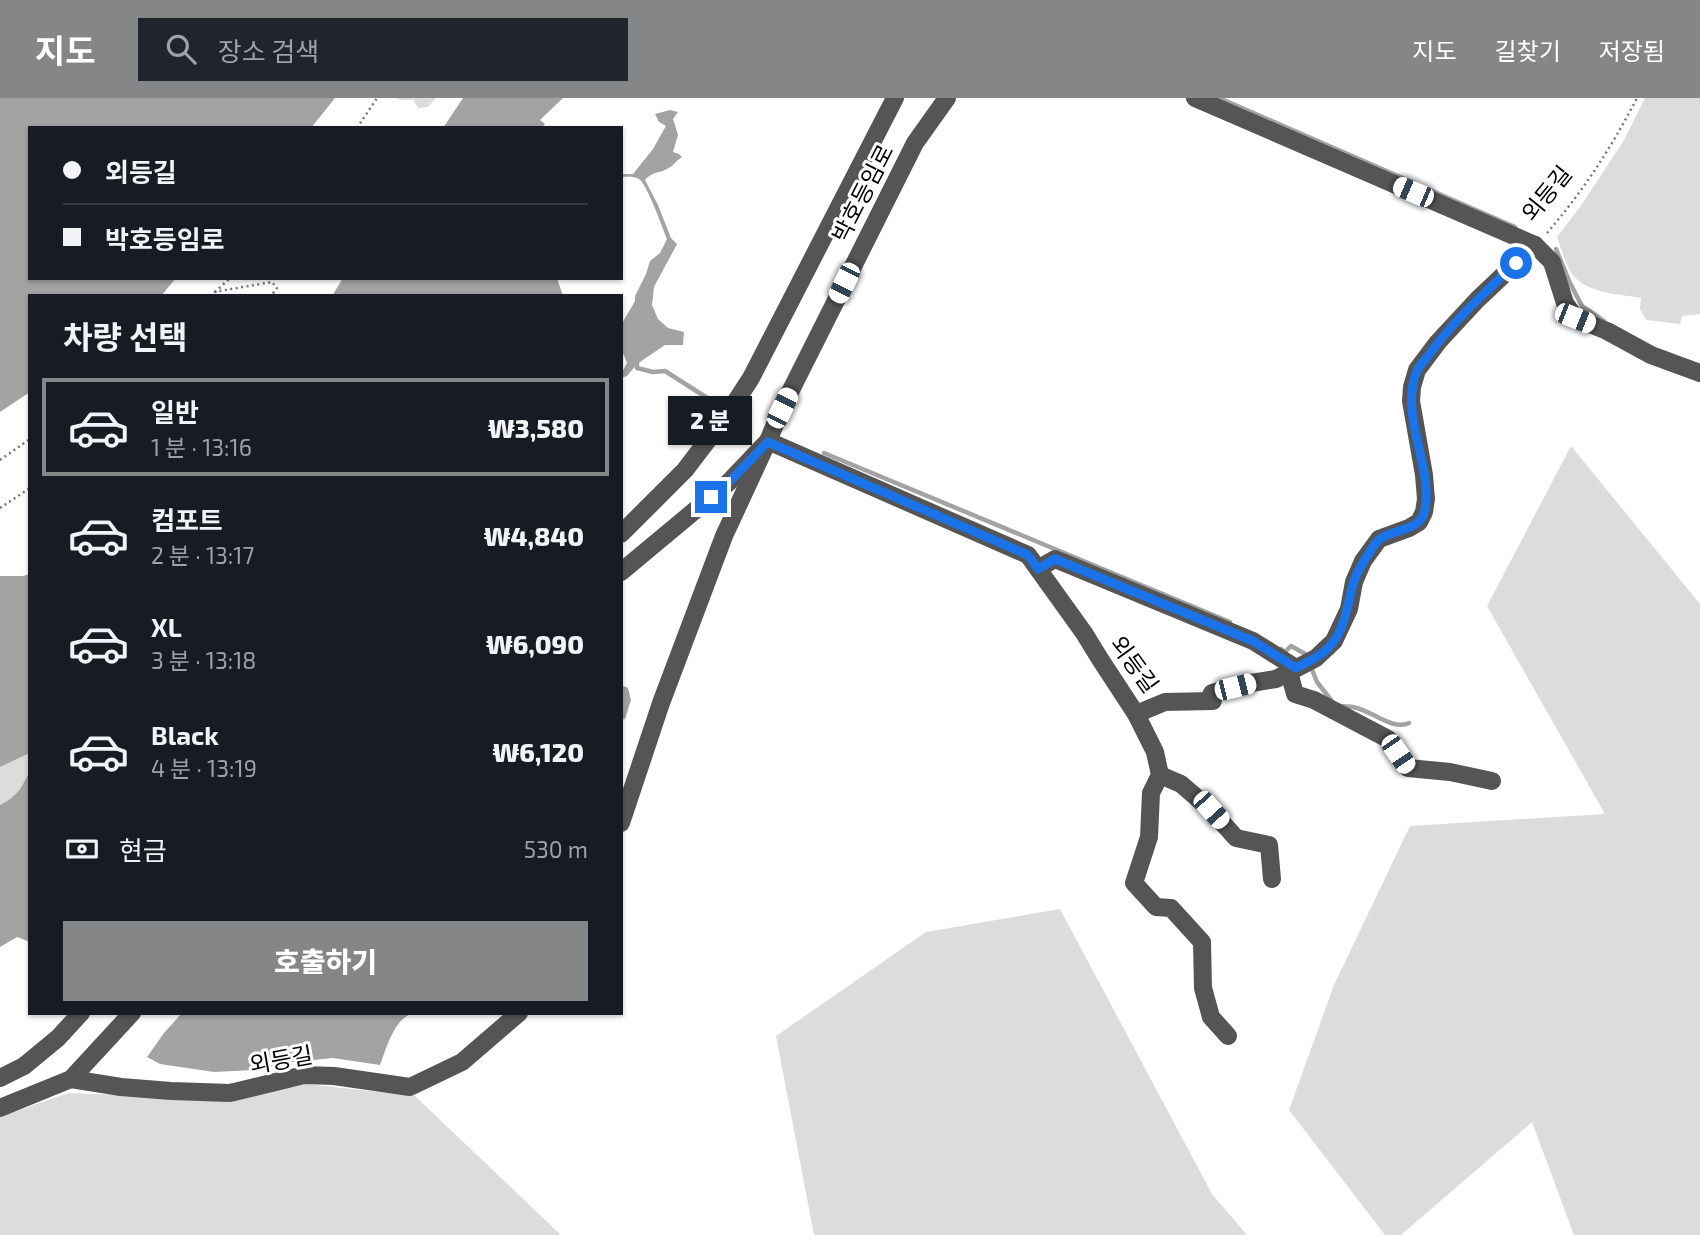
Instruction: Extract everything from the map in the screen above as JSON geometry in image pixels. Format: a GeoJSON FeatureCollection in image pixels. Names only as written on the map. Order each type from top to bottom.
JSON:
{"type":"FeatureCollection","features":[{"type":"Feature","properties":{"kind":"street"},"geometry":{"type":"LineString","coordinates":[[623,532],[685,470],[751,378],[895,98]]}},
{"type":"Feature","properties":{"kind":"street","name":"박호등임로"},"geometry":{"type":"LineString","coordinates":[[623,570],[729,482],[768,442],[782,408],[894,182],[915,143],[947,98]]}},
{"type":"Feature","properties":{"kind":"street"},"geometry":{"type":"LineString","coordinates":[[1195,98],[1535,245],[1552,262],[1564,303],[1575,318],[1607,331],[1651,355],[1700,373]]}},
{"type":"Feature","properties":{"kind":"street","name":"외등길"},"geometry":{"type":"LineString","coordinates":[[768,442],[1028,555],[1084,633],[1136,714],[1165,702],[1213,702],[1210,697],[1212,692],[1276,679],[1316,658],[1334,641],[1349,609],[1354,582],[1363,561],[1379,539],[1419,522],[1426,499],[1411,401],[1417,370],[1461,317],[1535,245]]}},
{"type":"Feature","properties":{"kind":"street"},"geometry":{"type":"LineString","coordinates":[[623,817],[661,703],[724,536],[768,442]]}},
{"type":"Feature","properties":{"kind":"street"},"geometry":{"type":"LineString","coordinates":[[1038,569],[1055,559],[1253,641],[1292,670],[1295,694],[1314,700],[1388,739],[1408,768],[1450,772],[1492,781]]}},
{"type":"Feature","properties":{"kind":"street"},"geometry":{"type":"LineString","coordinates":[[1136,714],[1155,752],[1160,775],[1151,793],[1149,837],[1135,883],[1156,906],[1171,908],[1202,942],[1203,988],[1211,1017],[1228,1036]]}},
{"type":"Feature","properties":{"kind":"street"},"geometry":{"type":"LineString","coordinates":[[1160,775],[1181,784],[1211,810],[1236,838],[1269,845],[1272,879]]}},
{"type":"Feature","properties":{"kind":"street"},"geometry":{"type":"LineString","coordinates":[[0,1078],[24,1066],[58,1038],[79,1015]]}},
{"type":"Feature","properties":{"kind":"street"},"geometry":{"type":"LineString","coordinates":[[0,1108],[71,1079],[130,1015]]}},
{"type":"Feature","properties":{"kind":"street","name":"외등길"},"geometry":{"type":"LineString","coordinates":[[71,1079],[121,1087],[230,1093],[304,1075],[334,1076],[410,1087],[462,1062],[517,1015]]}},
{"type":"Feature","properties":{"kind":"path"},"geometry":{"type":"LineString","coordinates":[[358,126],[377,98]]}},
{"type":"Feature","properties":{"kind":"path","name":"외등길"},"geometry":{"type":"LineString","coordinates":[[1535,245],[1548,233],[1581,191],[1616,139],[1636,98]]}},
{"type":"Feature","properties":{"kind":"path"},"geometry":{"type":"LineString","coordinates":[[215,292],[228,280]]}},
{"type":"Feature","properties":{"kind":"path"},"geometry":{"type":"LineString","coordinates":[[215,292],[272,282],[277,288],[272,294]]}},
{"type":"Feature","properties":{"kind":"path"},"geometry":{"type":"LineString","coordinates":[[0,460],[28,440]]}},
{"type":"Feature","properties":{"kind":"path"},"geometry":{"type":"LineString","coordinates":[[0,508],[28,489]]}},
{"type":"Feature","properties":{"kind":"shaded area"},"geometry":{"type":"Polygon","coordinates":[[[0,98],[335,98],[313,126],[28,126],[28,280],[174,280],[163,294],[28,294],[28,393],[0,412],[0,98]]]}},
{"type":"Feature","properties":{"kind":"shaded area"},"geometry":{"type":"Polygon","coordinates":[[[395,98],[436,98],[428,107],[418,108],[413,100],[395,98]]]}},
{"type":"Feature","properties":{"kind":"shaded area"},"geometry":{"type":"Polygon","coordinates":[[[463,98],[563,98],[540,120],[545,124],[544,126],[444,126],[463,98]]]}},
{"type":"Feature","properties":{"kind":"shaded area"},"geometry":{"type":"Polygon","coordinates":[[[1645,98],[1700,98],[1700,314],[1682,316],[1680,324],[1646,320],[1640,309],[1641,298],[1604,292],[1578,280],[1567,266],[1557,237],[1623,142],[1645,98]]]}},
{"type":"Feature","properties":{"kind":"shaded area"},"geometry":{"type":"Polygon","coordinates":[[[670,110],[678,112],[673,119],[678,135],[673,152],[682,157],[669,168],[654,173],[645,180],[671,238],[677,244],[654,287],[652,305],[658,319],[668,328],[684,332],[683,345],[665,345],[623,377],[627,363],[623,354],[623,322],[635,301],[650,261],[660,253],[667,239],[643,183],[635,177],[623,177],[623,174],[633,174],[653,149],[666,126],[659,122],[655,114],[670,110]]]}},
{"type":"Feature","properties":{"kind":"shaded area"},"geometry":{"type":"Polygon","coordinates":[[[342,280],[558,280],[562,294],[333,294],[342,280]]]}},
{"type":"Feature","properties":{"kind":"shaded area"},"geometry":{"type":"Polygon","coordinates":[[[1571,446],[1700,604],[1700,1235],[1574,1235],[1532,1122],[1401,1235],[1385,1235],[1289,1110],[1334,985],[1410,826],[1605,814],[1487,606],[1571,446]]]}},
{"type":"Feature","properties":{"kind":"shaded area"},"geometry":{"type":"Polygon","coordinates":[[[28,575],[28,754],[0,767],[0,576],[28,575]]]}},
{"type":"Feature","properties":{"kind":"shaded area"},"geometry":{"type":"Polygon","coordinates":[[[623,686],[628,688],[631,700],[625,719],[623,686]]]}},
{"type":"Feature","properties":{"kind":"shaded area"},"geometry":{"type":"Polygon","coordinates":[[[28,754],[28,775],[16,794],[0,805],[0,767],[28,754]]]}},
{"type":"Feature","properties":{"kind":"shaded area"},"geometry":{"type":"Polygon","coordinates":[[[28,775],[28,941],[17,937],[0,947],[0,805],[20,789],[28,775]]]}},
{"type":"Feature","properties":{"kind":"shaded area"},"geometry":{"type":"Polygon","coordinates":[[[1060,909],[1212,1194],[1247,1235],[814,1235],[776,1036],[926,932],[1060,909]]]}},
{"type":"Feature","properties":{"kind":"shaded area"},"geometry":{"type":"Polygon","coordinates":[[[180,1015],[409,1015],[396,1027],[380,1065],[333,1058],[254,1070],[214,1072],[160,1064],[147,1057],[180,1015]]]}},
{"type":"Feature","properties":{"kind":"shaded area"},"geometry":{"type":"Polygon","coordinates":[[[307,1084],[415,1096],[561,1235],[0,1235],[0,1117],[68,1093],[231,1099],[307,1084]]]}},
{"type":"Feature","properties":{"kind":"waterway"},"geometry":{"type":"LineString","coordinates":[[1219,98],[1515,227]]}},
{"type":"Feature","properties":{"kind":"waterway"},"geometry":{"type":"LineString","coordinates":[[1556,249],[1582,306],[1604,321]]}},
{"type":"Feature","properties":{"kind":"waterway"},"geometry":{"type":"LineString","coordinates":[[637,361],[637,368],[653,372],[665,371],[723,408]]}},
{"type":"Feature","properties":{"kind":"waterway"},"geometry":{"type":"LineString","coordinates":[[824,453],[1230,622]]}},
{"type":"Feature","properties":{"kind":"waterway"},"geometry":{"type":"LineString","coordinates":[[1281,649],[1285,652],[1291,646],[1309,656]]}},
{"type":"Feature","properties":{"kind":"waterway"},"geometry":{"type":"LineString","coordinates":[[1311,667],[1317,682],[1331,700]]}},
{"type":"Feature","properties":{"kind":"waterway"},"geometry":{"type":"LineString","coordinates":[[1341,706],[1360,709],[1396,724],[1409,723]]}},
{"type":"Feature","properties":{"kind":"route"},"geometry":{"type":"LineString","coordinates":[[711,497],[768,442],[1028,555],[1038,569],[1055,559],[1253,641],[1296,668],[1316,658],[1334,641],[1349,609],[1354,582],[1363,561],[1379,539],[1419,522],[1426,499],[1411,401],[1417,370],[1438,342],[1516,263]]}}]}
